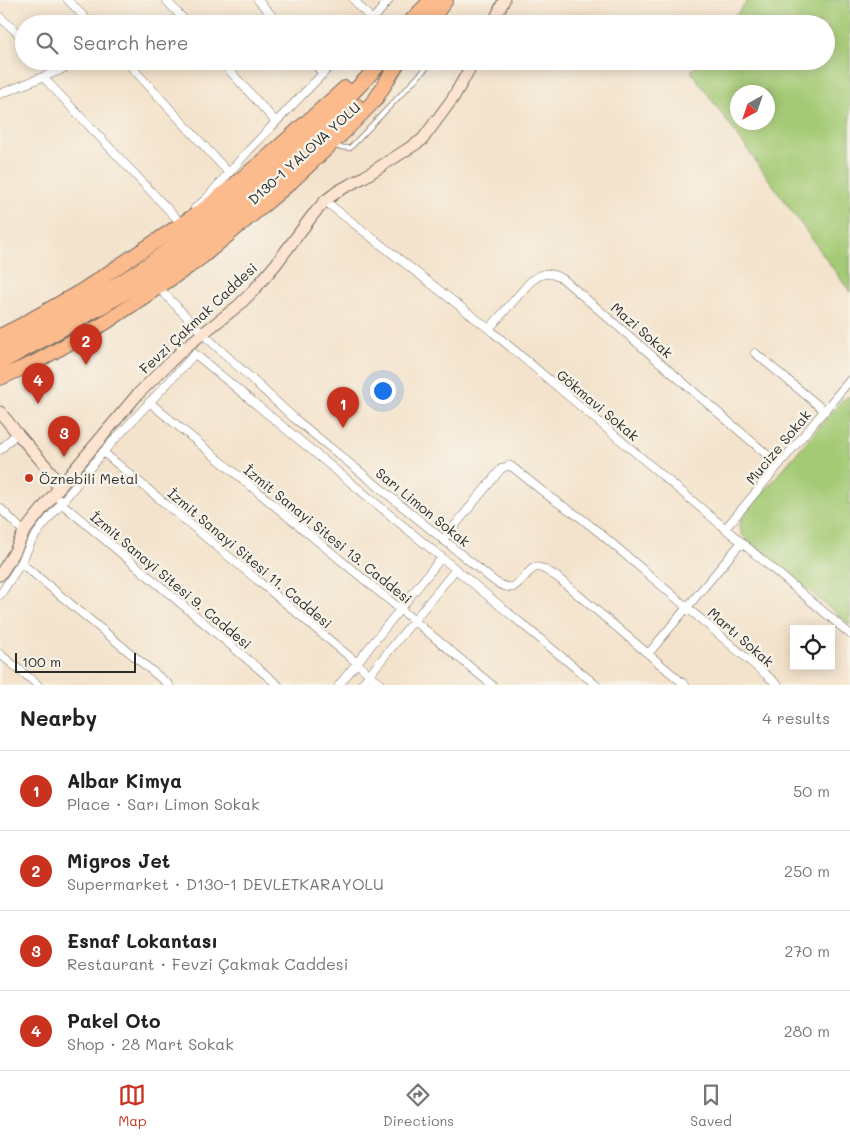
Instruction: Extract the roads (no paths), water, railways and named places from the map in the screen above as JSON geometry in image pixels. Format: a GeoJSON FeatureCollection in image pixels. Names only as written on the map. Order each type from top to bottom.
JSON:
{"type":"FeatureCollection","features":[{"type":"Feature","properties":{"kind":"highway"},"geometry":{"type":"LineString","coordinates":[[418,15],[431,0]]}},
{"type":"Feature","properties":{"kind":"highway"},"geometry":{"type":"LineString","coordinates":[[435,15],[446,0]]}},
{"type":"Feature","properties":{"kind":"highway"},"geometry":{"type":"LineString","coordinates":[[0,336],[83,290],[207,207],[323,109],[364,70]]}},
{"type":"Feature","properties":{"kind":"highway"},"geometry":{"type":"LineString","coordinates":[[0,363],[71,325],[164,267],[230,203],[316,128],[350,96],[374,70]]}},
{"type":"Feature","properties":{"kind":"highway","name":"D130-1 YALOVA YOLU"},"geometry":{"type":"LineString","coordinates":[[200,234],[254,199],[316,145],[390,70]]}},
{"type":"Feature","properties":{"kind":"highway"},"geometry":{"type":"LineString","coordinates":[[0,378],[34,362],[105,323],[188,267],[290,183],[328,147],[375,100],[393,70]]}},
{"type":"Feature","properties":{"kind":"highway"},"geometry":{"type":"LineString","coordinates":[[0,349],[118,284],[152,261],[200,234]]}},
{"type":"Feature","properties":{"kind":"street"},"geometry":{"type":"LineString","coordinates":[[68,0],[82,15]]}},
{"type":"Feature","properties":{"kind":"street"},"geometry":{"type":"LineString","coordinates":[[166,0],[180,15]]}},
{"type":"Feature","properties":{"kind":"street"},"geometry":{"type":"LineString","coordinates":[[258,0],[271,15]]}},
{"type":"Feature","properties":{"kind":"street"},"geometry":{"type":"LineString","coordinates":[[354,0],[366,15]]}},
{"type":"Feature","properties":{"kind":"street"},"geometry":{"type":"LineString","coordinates":[[377,15],[389,0]]}},
{"type":"Feature","properties":{"kind":"street"},"geometry":{"type":"LineString","coordinates":[[497,15],[504,0]]}},
{"type":"Feature","properties":{"kind":"street"},"geometry":{"type":"LineString","coordinates":[[0,17],[15,31]]}},
{"type":"Feature","properties":{"kind":"street"},"geometry":{"type":"LineString","coordinates":[[134,70],[228,172]]}},
{"type":"Feature","properties":{"kind":"street"},"geometry":{"type":"LineString","coordinates":[[229,70],[276,122]]}},
{"type":"Feature","properties":{"kind":"street"},"geometry":{"type":"LineString","coordinates":[[320,70],[323,74]]}},
{"type":"Feature","properties":{"kind":"street"},"geometry":{"type":"LineString","coordinates":[[145,248],[206,199],[228,172],[327,70]]}},
{"type":"Feature","properties":{"kind":"street","name":"Fevzi Çakmak Caddesi"},"geometry":{"type":"LineString","coordinates":[[0,575],[14,553],[24,532],[137,395],[202,333],[239,305],[254,290],[325,202],[338,191],[364,177],[422,140],[454,98],[469,70]]}},
{"type":"Feature","properties":{"kind":"street"},"geometry":{"type":"LineString","coordinates":[[0,94],[58,71]]}},
{"type":"Feature","properties":{"kind":"street"},"geometry":{"type":"LineString","coordinates":[[43,77],[179,221]]}},
{"type":"Feature","properties":{"kind":"street","name":"Gökmavi Sokak"},"geometry":{"type":"LineString","coordinates":[[325,202],[489,329],[850,634]]}},
{"type":"Feature","properties":{"kind":"street","name":"Mazi Sokak"},"geometry":{"type":"LineString","coordinates":[[489,329],[530,282],[544,273],[556,275],[632,337],[779,465]]}},
{"type":"Feature","properties":{"kind":"street","name":"Sarı Limon Sokak"},"geometry":{"type":"LineString","coordinates":[[158,287],[202,333],[294,418],[494,582],[504,587],[513,587],[537,567],[545,569],[685,685]]}},
{"type":"Feature","properties":{"kind":"street"},"geometry":{"type":"LineString","coordinates":[[755,353],[824,411]]}},
{"type":"Feature","properties":{"kind":"street"},"geometry":{"type":"LineString","coordinates":[[0,595],[21,563],[35,536],[103,452],[195,354],[596,685]]}},
{"type":"Feature","properties":{"kind":"street","name":"Mucize Sokak"},"geometry":{"type":"LineString","coordinates":[[725,529],[850,380]]}},
{"type":"Feature","properties":{"kind":"street","name":"İzmit Sanayi Sitesi 13. Caddesi"},"geometry":{"type":"LineString","coordinates":[[149,402],[492,685]]}},
{"type":"Feature","properties":{"kind":"street"},"geometry":{"type":"LineString","coordinates":[[0,412],[50,471],[58,489],[61,504]]}},
{"type":"Feature","properties":{"kind":"street"},"geometry":{"type":"LineString","coordinates":[[0,450],[17,433]]}},
{"type":"Feature","properties":{"kind":"street","name":"İzmit Sanayi Sitesi 11. Caddesi"},"geometry":{"type":"LineString","coordinates":[[103,452],[356,662],[381,685]]}},
{"type":"Feature","properties":{"kind":"street","name":"Martı Sokak"},"geometry":{"type":"LineString","coordinates":[[443,540],[501,469],[511,466],[551,498],[581,518],[778,685]]}},
{"type":"Feature","properties":{"kind":"street","name":"İzmit Sanayi Sitesi 9. Caddesi"},"geometry":{"type":"LineString","coordinates":[[61,504],[278,685]]}},
{"type":"Feature","properties":{"kind":"street"},"geometry":{"type":"LineString","coordinates":[[0,508],[24,532]]}},
{"type":"Feature","properties":{"kind":"street"},"geometry":{"type":"LineString","coordinates":[[648,654],[741,543]]}},
{"type":"Feature","properties":{"kind":"street"},"geometry":{"type":"LineString","coordinates":[[338,685],[442,557]]}},
{"type":"Feature","properties":{"kind":"street"},"geometry":{"type":"LineString","coordinates":[[21,563],[160,682],[169,685]]}},
{"type":"Feature","properties":{"kind":"street"},"geometry":{"type":"LineString","coordinates":[[361,685],[456,569]]}},
{"type":"Feature","properties":{"kind":"street"},"geometry":{"type":"LineString","coordinates":[[0,654],[38,685]]}},
{"type":"Feature","properties":{"kind":"lane"},"geometry":{"type":"LineString","coordinates":[[328,147],[350,148],[424,70]]}},
{"type":"Feature","properties":{"kind":"lane"},"geometry":{"type":"LineString","coordinates":[[375,100],[386,110]]}},
{"type":"Feature","properties":{"kind":"place","name":"Migros Jet"},"geometry":{"type":"Point","coordinates":[86,365]}},
{"type":"Feature","properties":{"kind":"place","name":"Pakel Oto"},"geometry":{"type":"Point","coordinates":[38,404]}},
{"type":"Feature","properties":{"kind":"place","name":"Albar Kimya"},"geometry":{"type":"Point","coordinates":[343,428]}},
{"type":"Feature","properties":{"kind":"place","name":"Esnaf Lokantası"},"geometry":{"type":"Point","coordinates":[64,457]}},
{"type":"Feature","properties":{"kind":"place","name":"Öznebili Metal"},"geometry":{"type":"Point","coordinates":[29,478]}}]}
